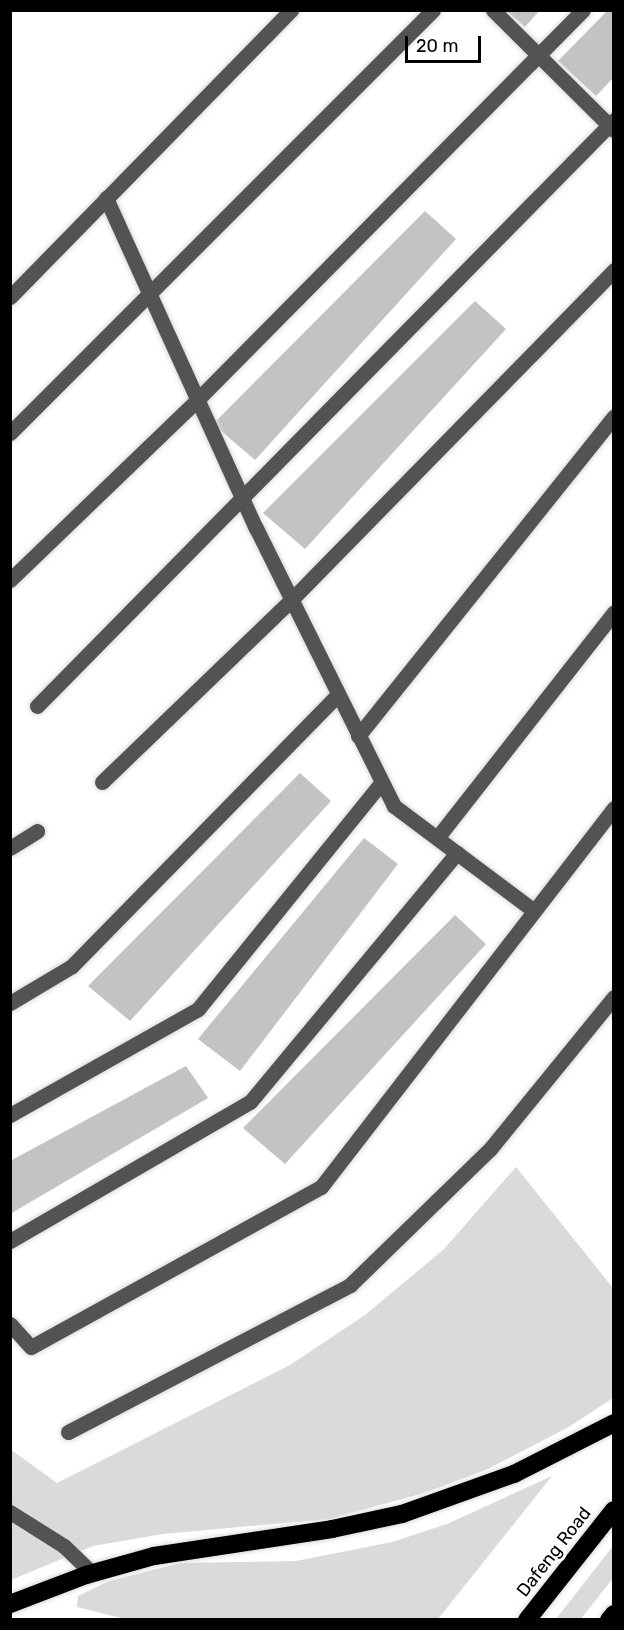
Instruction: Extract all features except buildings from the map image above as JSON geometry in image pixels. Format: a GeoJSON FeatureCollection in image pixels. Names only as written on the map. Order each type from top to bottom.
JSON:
{"type":"FeatureCollection","features":[{"type":"Feature","properties":{"kind":"highway"},"geometry":{"type":"LineString","coordinates":[[10,1604],[92,1573],[193,1548],[332,1529],[402,1514],[514,1474],[614,1423]]}},
{"type":"Feature","properties":{"kind":"highway","name":"Dafeng Road"},"geometry":{"type":"LineString","coordinates":[[527,1620],[614,1510]]}},
{"type":"Feature","properties":{"kind":"highway"},"geometry":{"type":"LineString","coordinates":[[609,1620],[614,1614]]}},
{"type":"Feature","properties":{"kind":"street"},"geometry":{"type":"LineString","coordinates":[[10,297],[291,10]]}},
{"type":"Feature","properties":{"kind":"street"},"geometry":{"type":"LineString","coordinates":[[10,433],[433,10]]}},
{"type":"Feature","properties":{"kind":"street"},"geometry":{"type":"LineString","coordinates":[[37,706],[612,125],[493,10]]}},
{"type":"Feature","properties":{"kind":"street"},"geometry":{"type":"LineString","coordinates":[[10,580],[198,399],[583,10]]}},
{"type":"Feature","properties":{"kind":"street"},"geometry":{"type":"LineString","coordinates":[[106,198],[243,497],[394,806],[533,910]]}},
{"type":"Feature","properties":{"kind":"street"},"geometry":{"type":"LineString","coordinates":[[102,782],[293,598],[614,270]]}},
{"type":"Feature","properties":{"kind":"street"},"geometry":{"type":"LineString","coordinates":[[358,736],[614,417]]}},
{"type":"Feature","properties":{"kind":"street"},"geometry":{"type":"LineString","coordinates":[[437,838],[614,612]]}},
{"type":"Feature","properties":{"kind":"street"},"geometry":{"type":"LineString","coordinates":[[10,1003],[72,966],[338,694]]}},
{"type":"Feature","properties":{"kind":"street"},"geometry":{"type":"LineString","coordinates":[[10,1115],[198,1009],[381,783]]}},
{"type":"Feature","properties":{"kind":"street"},"geometry":{"type":"LineString","coordinates":[[10,1324],[31,1347],[321,1187],[614,808]]}},
{"type":"Feature","properties":{"kind":"street"},"geometry":{"type":"LineString","coordinates":[[10,848],[37,831]]}},
{"type":"Feature","properties":{"kind":"street"},"geometry":{"type":"LineString","coordinates":[[10,1241],[250,1102],[457,853]]}},
{"type":"Feature","properties":{"kind":"street"},"geometry":{"type":"LineString","coordinates":[[68,1432],[350,1285],[490,1149],[614,997]]}},
{"type":"Feature","properties":{"kind":"street"},"geometry":{"type":"LineString","coordinates":[[10,1512],[64,1546],[92,1573]]}},
{"type":"Feature","properties":{"kind":"shaded area"},"geometry":{"type":"Polygon","coordinates":[[[516,1167],[613,1288],[613,1398],[567,1428],[488,1469],[424,1493],[329,1519],[163,1534],[93,1546],[11,1580],[10,1449],[57,1483],[290,1365],[365,1315],[443,1250],[516,1167]]]}},
{"type":"Feature","properties":{"kind":"shaded area"},"geometry":{"type":"Polygon","coordinates":[[[552,1476],[438,1619],[129,1620],[77,1607],[78,1596],[109,1581],[181,1563],[296,1561],[392,1542],[447,1524],[552,1476]]]}},
{"type":"Feature","properties":{"kind":"shaded area"},"geometry":{"type":"Polygon","coordinates":[[[613,1546],[613,1578],[581,1619],[556,1619],[613,1546]]]}}]}
